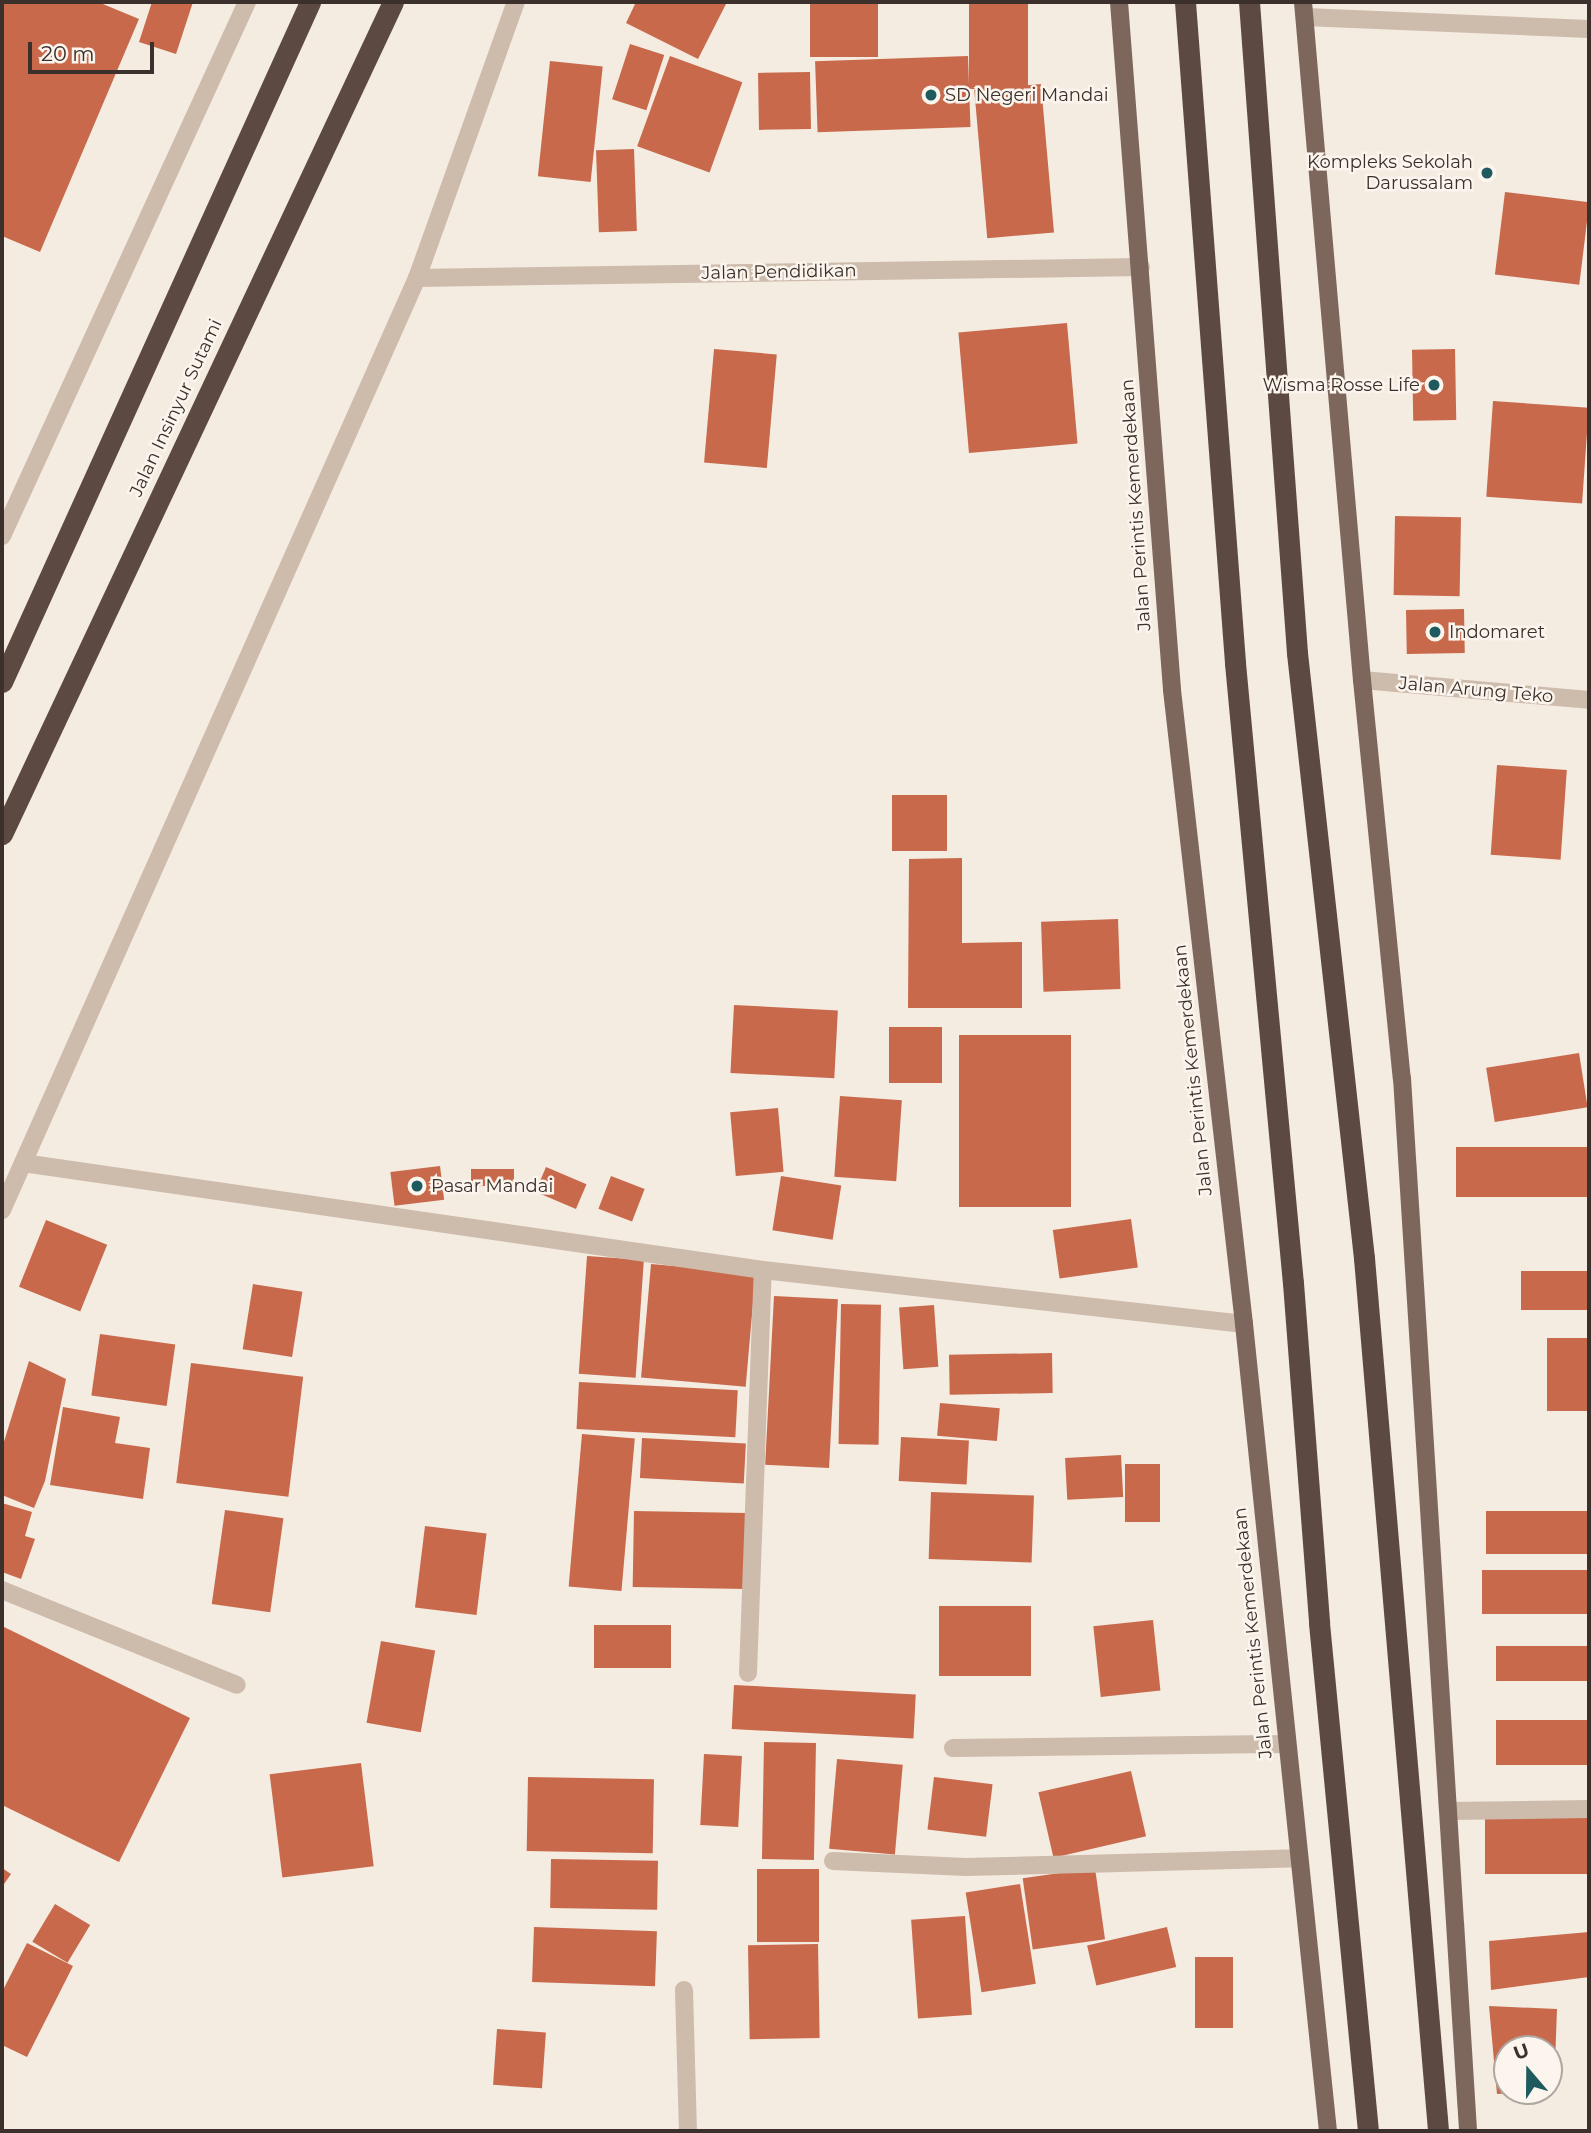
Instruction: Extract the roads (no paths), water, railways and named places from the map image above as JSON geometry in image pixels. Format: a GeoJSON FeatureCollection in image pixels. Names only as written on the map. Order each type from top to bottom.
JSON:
{"type":"FeatureCollection","features":[{"type":"Feature","properties":{"kind":"highway"},"geometry":{"type":"LineString","coordinates":[[2,682],[310,2]]}},
{"type":"Feature","properties":{"kind":"highway","name":"Jalan Insinyur Sutami"},"geometry":{"type":"LineString","coordinates":[[2,834],[393,2]]}},
{"type":"Feature","properties":{"kind":"highway"},"geometry":{"type":"LineString","coordinates":[[1185,2],[1235,663],[1293,1283],[1319,1623],[1368,2131]]}},
{"type":"Feature","properties":{"kind":"highway"},"geometry":{"type":"LineString","coordinates":[[1249,2],[1297,653],[1364,1258],[1438,2131]]}},
{"type":"Feature","properties":{"kind":"main road","name":"Jalan Perintis Kemerdekaan"},"geometry":{"type":"LineString","coordinates":[[1119,2],[1172,690],[1244,1324],[1328,2131]]}},
{"type":"Feature","properties":{"kind":"main road"},"geometry":{"type":"LineString","coordinates":[[1304,10],[1362,680],[1402,1077],[1468,2131]]}},
{"type":"Feature","properties":{"kind":"street"},"geometry":{"type":"LineString","coordinates":[[2,536],[247,2]]}},
{"type":"Feature","properties":{"kind":"street"},"geometry":{"type":"LineString","coordinates":[[2,1210],[416,278],[516,2]]}},
{"type":"Feature","properties":{"kind":"street"},"geometry":{"type":"LineString","coordinates":[[1304,10],[1589,29]]}},
{"type":"Feature","properties":{"kind":"street","name":"Jalan Pendidikan"},"geometry":{"type":"LineString","coordinates":[[416,278],[1141,267]]}},
{"type":"Feature","properties":{"kind":"street","name":"Jalan Arung Teko"},"geometry":{"type":"LineString","coordinates":[[1362,680],[1589,700]]}},
{"type":"Feature","properties":{"kind":"street"},"geometry":{"type":"LineString","coordinates":[[23,1163],[763,1270],[1244,1324]]}},
{"type":"Feature","properties":{"kind":"street"},"geometry":{"type":"LineString","coordinates":[[748,1673],[763,1270]]}},
{"type":"Feature","properties":{"kind":"street"},"geometry":{"type":"LineString","coordinates":[[2,1590],[237,1685]]}},
{"type":"Feature","properties":{"kind":"street"},"geometry":{"type":"LineString","coordinates":[[953,1748],[1287,1744]]}},
{"type":"Feature","properties":{"kind":"street"},"geometry":{"type":"LineString","coordinates":[[1449,1811],[1589,1810]]}},
{"type":"Feature","properties":{"kind":"street"},"geometry":{"type":"LineString","coordinates":[[833,1861],[966,1867],[1298,1858]]}},
{"type":"Feature","properties":{"kind":"street"},"geometry":{"type":"LineString","coordinates":[[684,1990],[688,2131]]}},
{"type":"Feature","properties":{"kind":"place","name":"SD Negeri Mandai"},"geometry":{"type":"Point","coordinates":[931,95]}},
{"type":"Feature","properties":{"kind":"place","name":"Kompleks Sekolah Darussalam"},"geometry":{"type":"Point","coordinates":[1487,173]}},
{"type":"Feature","properties":{"kind":"place","name":"Wisma Rosse Life"},"geometry":{"type":"Point","coordinates":[1434,385]}},
{"type":"Feature","properties":{"kind":"place","name":"Indomaret"},"geometry":{"type":"Point","coordinates":[1435,632]}},
{"type":"Feature","properties":{"kind":"place","name":"Pasar Mandai"},"geometry":{"type":"Point","coordinates":[417,1186]}}]}
